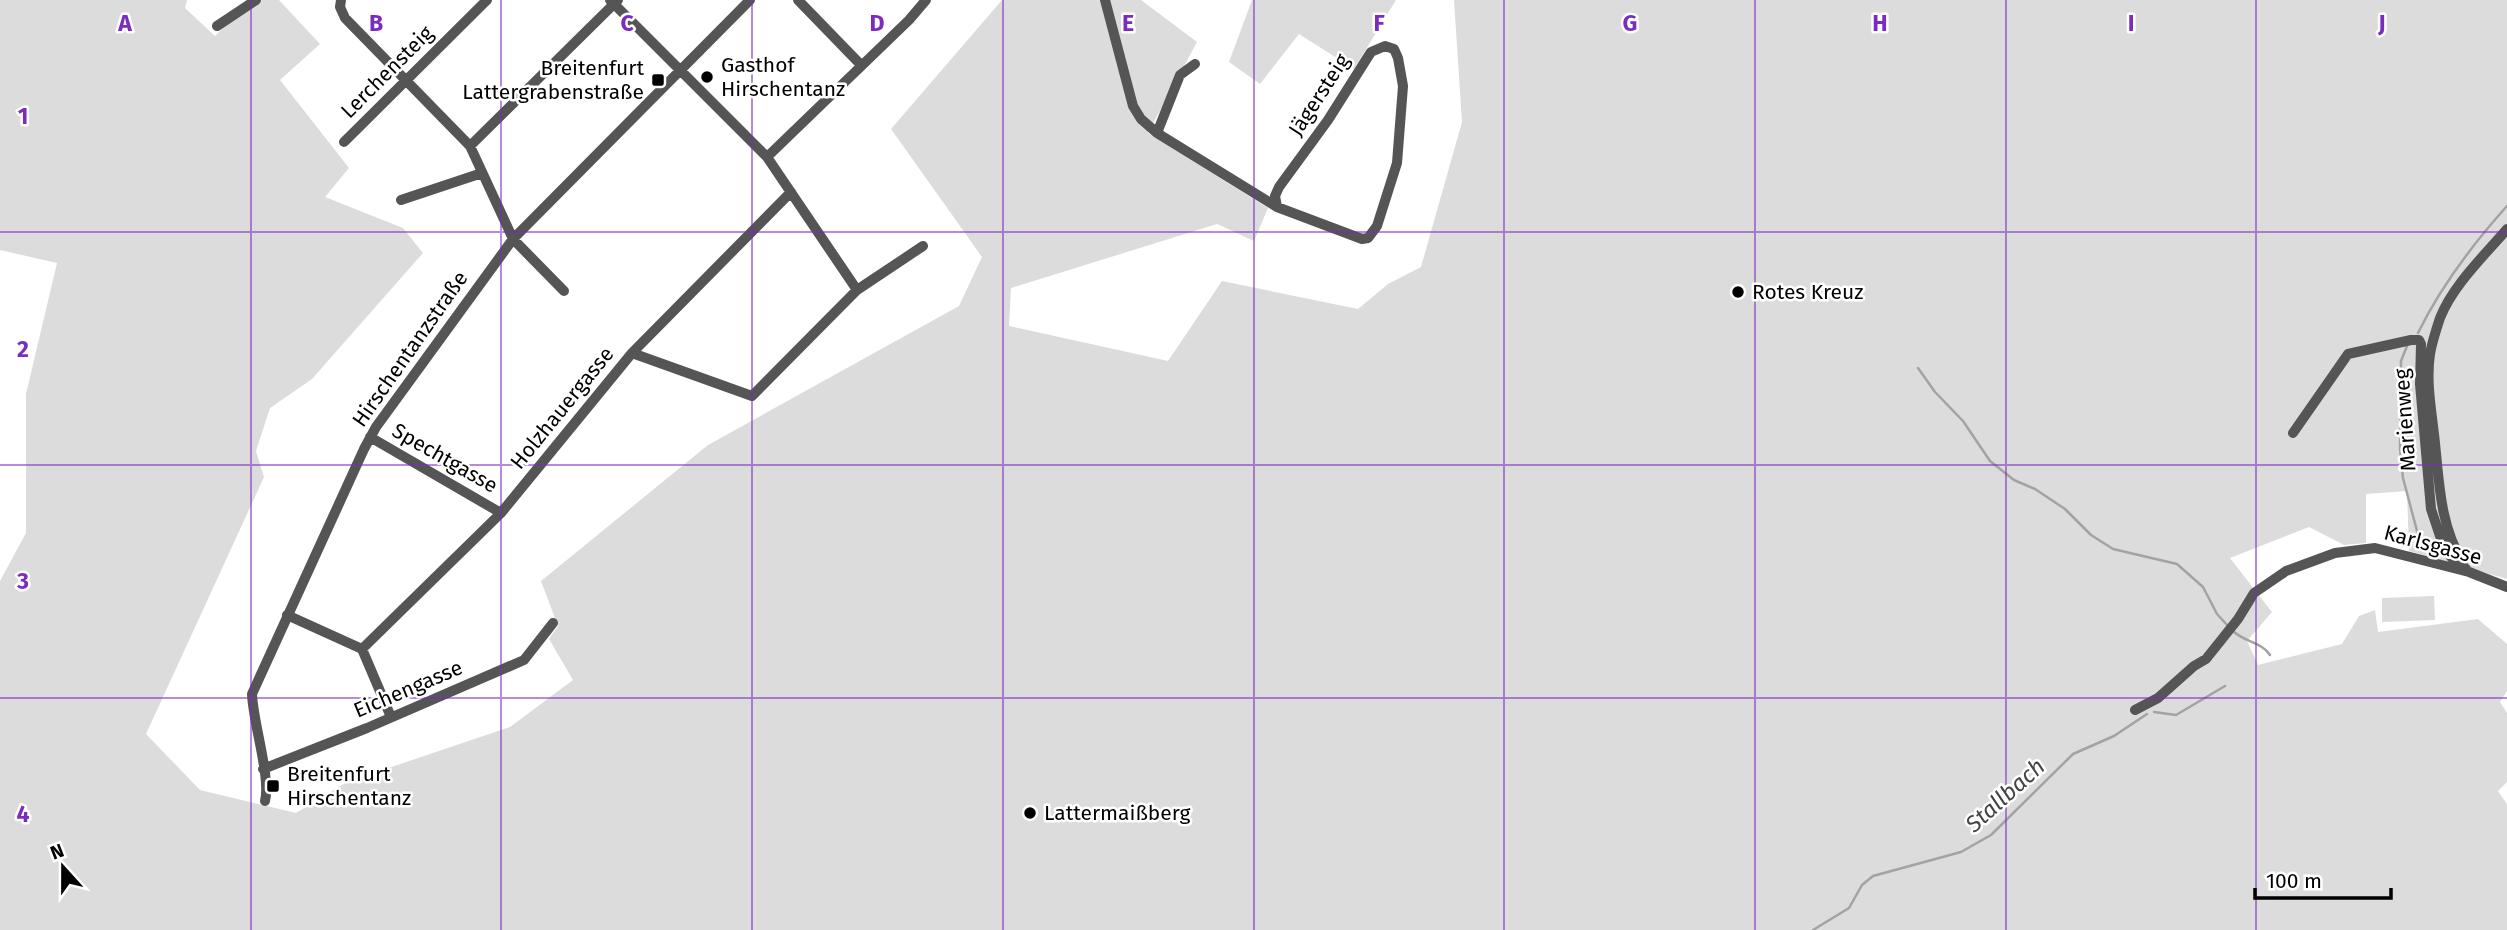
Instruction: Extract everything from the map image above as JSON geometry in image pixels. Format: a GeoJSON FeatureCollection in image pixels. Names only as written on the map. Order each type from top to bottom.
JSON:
{"type":"FeatureCollection","features":[{"type":"Feature","properties":{"kind":"street"},"geometry":{"type":"LineString","coordinates":[[217,26],[256,0]]}},
{"type":"Feature","properties":{"kind":"street"},"geometry":{"type":"LineString","coordinates":[[341,0],[345,19],[470,146],[513,239],[564,291]]}},
{"type":"Feature","properties":{"kind":"street","name":"Lerchensteig"},"geometry":{"type":"LineString","coordinates":[[344,142],[487,0]]}},
{"type":"Feature","properties":{"kind":"street","name":"Hirschentanzstraße"},"geometry":{"type":"LineString","coordinates":[[265,801],[267,789],[252,694],[370,437],[513,239],[750,0]]}},
{"type":"Feature","properties":{"kind":"street"},"geometry":{"type":"LineString","coordinates":[[798,0],[861,65]]}},
{"type":"Feature","properties":{"kind":"street"},"geometry":{"type":"LineString","coordinates":[[767,157],[909,20],[926,0]]}},
{"type":"Feature","properties":{"kind":"street"},"geometry":{"type":"LineString","coordinates":[[1105,0],[1134,110],[1141,120],[1157,133],[1277,208]]}},
{"type":"Feature","properties":{"kind":"street"},"geometry":{"type":"LineString","coordinates":[[470,146],[614,2],[767,157],[858,290]]}},
{"type":"Feature","properties":{"kind":"street","name":"Jägersteig"},"geometry":{"type":"LineString","coordinates":[[1380,47],[1390,47],[1398,58],[1403,80],[1397,163],[1377,226],[1371,235],[1365,239],[1277,208],[1275,196],[1279,187],[1328,120],[1368,56],[1380,47]]}},
{"type":"Feature","properties":{"kind":"street"},"geometry":{"type":"LineString","coordinates":[[1157,133],[1180,75],[1195,64]]}},
{"type":"Feature","properties":{"kind":"street"},"geometry":{"type":"LineString","coordinates":[[401,200],[482,173]]}},
{"type":"Feature","properties":{"kind":"street","name":"Holzhauergasse"},"geometry":{"type":"LineString","coordinates":[[362,649],[502,513],[632,353],[791,192]]}},
{"type":"Feature","properties":{"kind":"street"},"geometry":{"type":"LineString","coordinates":[[2469,572],[2456,553],[2447,528],[2430,398],[2430,354],[2442,315],[2464,280],[2507,229]]}},
{"type":"Feature","properties":{"kind":"street"},"geometry":{"type":"LineString","coordinates":[[632,353],[752,396],[858,290],[923,246]]}},
{"type":"Feature","properties":{"kind":"street","name":"Marienweg"},"geometry":{"type":"LineString","coordinates":[[2293,433],[2348,354],[2419,340],[2420,384],[2431,509],[2451,557],[2469,572]]}},
{"type":"Feature","properties":{"kind":"street","name":"Spechtgasse"},"geometry":{"type":"LineString","coordinates":[[370,437],[502,513]]}},
{"type":"Feature","properties":{"kind":"street","name":"Karlsgasse"},"geometry":{"type":"LineString","coordinates":[[2135,710],[2158,698],[2194,666],[2206,659],[2238,619],[2254,593],[2304,563],[2354,549],[2375,548],[2469,572],[2507,587]]}},
{"type":"Feature","properties":{"kind":"street"},"geometry":{"type":"LineString","coordinates":[[287,615],[362,649],[391,718]]}},
{"type":"Feature","properties":{"kind":"street","name":"Eichengasse"},"geometry":{"type":"LineString","coordinates":[[263,769],[391,718],[524,660],[552,623]]}},
{"type":"Feature","properties":{"kind":"shaded area"},"geometry":{"type":"Polygon","coordinates":[[[0,0],[187,0],[185,8],[215,36],[230,21],[262,0],[279,0],[320,44],[280,80],[349,168],[325,197],[403,228],[423,253],[312,379],[270,408],[256,451],[264,477],[146,734],[200,790],[296,813],[347,782],[510,727],[573,680],[549,639],[558,626],[541,581],[708,445],[959,306],[982,257],[891,129],[1002,0],[1141,0],[1197,42],[1148,133],[1268,208],[1254,241],[1217,224],[1011,288],[1009,326],[1168,361],[1222,281],[1358,309],[1388,284],[1421,267],[1462,122],[1454,0],[2507,0],[2507,579],[2409,551],[2407,491],[2366,494],[2366,543],[2344,545],[2309,527],[2230,558],[2272,612],[2247,641],[2258,665],[2342,644],[2359,616],[2375,610],[2378,632],[2478,619],[2507,644],[2507,691],[2500,702],[2507,713],[2507,782],[2498,791],[2507,804],[2507,930],[0,930],[0,581],[26,533],[26,394],[57,263],[0,250],[0,0]]]}},
{"type":"Feature","properties":{"kind":"shaded area"},"geometry":{"type":"Polygon","coordinates":[[[1252,0],[1396,0],[1354,69],[1299,34],[1260,84],[1229,62],[1252,0]]]}},
{"type":"Feature","properties":{"kind":"shaded area"},"geometry":{"type":"Polygon","coordinates":[[[2434,596],[2435,620],[2382,622],[2382,598],[2434,596]]]}},
{"type":"Feature","properties":{"kind":"waterway"},"geometry":{"type":"LineString","coordinates":[[2418,333],[2458,266],[2507,206]]}},
{"type":"Feature","properties":{"kind":"waterway"},"geometry":{"type":"LineString","coordinates":[[2407,346],[2401,361],[2400,449],[2403,478],[2421,546]]}},
{"type":"Feature","properties":{"kind":"waterway"},"geometry":{"type":"LineString","coordinates":[[1918,368],[1935,392],[1963,421],[1990,461],[2014,480],[2035,489],[2065,509],[2091,535],[2113,549],[2177,564],[2203,587],[2217,614],[2228,626]]}},
{"type":"Feature","properties":{"kind":"waterway"},"geometry":{"type":"LineString","coordinates":[[2233,631],[2262,647],[2270,655]]}},
{"type":"Feature","properties":{"kind":"waterway","name":"Stallbach"},"geometry":{"type":"LineString","coordinates":[[2154,712],[2176,715],[2225,686]]}},
{"type":"Feature","properties":{"kind":"waterway","name":"Stallbach"},"geometry":{"type":"LineString","coordinates":[[1813,930],[1849,908],[1862,885],[1873,876],[1961,852],[1991,835],[2073,754],[2114,736],[2147,714]]}},
{"type":"Feature","properties":{"kind":"place","name":"Gasthof Hirschentanz"},"geometry":{"type":"Point","coordinates":[707,77]}},
{"type":"Feature","properties":{"kind":"place","name":"Breitenfurt Lattergrabenstraße"},"geometry":{"type":"Point","coordinates":[658,80]}},
{"type":"Feature","properties":{"kind":"place","name":"Rotes Kreuz"},"geometry":{"type":"Point","coordinates":[1738,292]}},
{"type":"Feature","properties":{"kind":"place","name":"Breitenfurt Hirschentanz"},"geometry":{"type":"Point","coordinates":[273,786]}},
{"type":"Feature","properties":{"kind":"place","name":"Lattermaißberg"},"geometry":{"type":"Point","coordinates":[1030,813]}}]}
